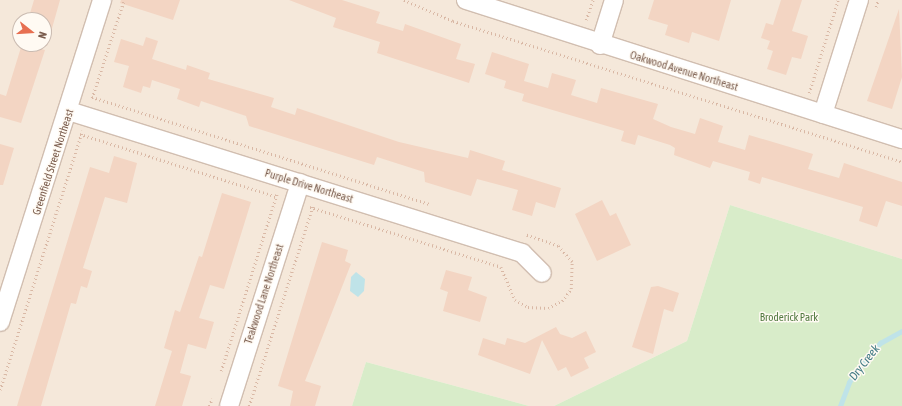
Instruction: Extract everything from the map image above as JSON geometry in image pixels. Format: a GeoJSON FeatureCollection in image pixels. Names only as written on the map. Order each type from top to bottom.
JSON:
{"type":"FeatureCollection","features":[{"type":"Feature","properties":{"kind":"street","name":"Greenfield Street Northeast"},"geometry":{"type":"LineString","coordinates":[[0,322],[69,111],[102,0]]}},
{"type":"Feature","properties":{"kind":"street","name":"Oakwood Avenue Northeast"},"geometry":{"type":"LineString","coordinates":[[466,0],[600,45],[902,139]]}},
{"type":"Feature","properties":{"kind":"street"},"geometry":{"type":"LineString","coordinates":[[600,45],[614,0]]}},
{"type":"Feature","properties":{"kind":"street"},"geometry":{"type":"LineString","coordinates":[[823,114],[859,0]]}},
{"type":"Feature","properties":{"kind":"street","name":"Purple Drive Northeast"},"geometry":{"type":"LineString","coordinates":[[69,111],[522,253],[542,273]]}},
{"type":"Feature","properties":{"kind":"street","name":"Teakwood Lane Northeast"},"geometry":{"type":"LineString","coordinates":[[229,406],[300,183]]}},
{"type":"Feature","properties":{"kind":"path"},"geometry":{"type":"LineString","coordinates":[[89,105],[124,0]]}},
{"type":"Feature","properties":{"kind":"path"},"geometry":{"type":"LineString","coordinates":[[404,0],[453,21],[902,162]]}},
{"type":"Feature","properties":{"kind":"path"},"geometry":{"type":"LineString","coordinates":[[586,22],[593,0]]}},
{"type":"Feature","properties":{"kind":"path"},"geometry":{"type":"LineString","coordinates":[[808,97],[838,0]]}},
{"type":"Feature","properties":{"kind":"path"},"geometry":{"type":"LineString","coordinates":[[0,390],[83,127]]}},
{"type":"Feature","properties":{"kind":"path"},"geometry":{"type":"LineString","coordinates":[[73,132],[283,199]]}},
{"type":"Feature","properties":{"kind":"path"},"geometry":{"type":"LineString","coordinates":[[219,376],[278,189]]}},
{"type":"Feature","properties":{"kind":"path"},"geometry":{"type":"LineString","coordinates":[[249,406],[314,200]]}},
{"type":"Feature","properties":{"kind":"path"},"geometry":{"type":"LineString","coordinates":[[210,406],[214,391]]}},
{"type":"Feature","properties":{"kind":"shaded area"},"geometry":{"type":"Polygon","coordinates":[[[0,0],[902,0],[902,259],[730,205],[687,341],[554,406],[529,406],[366,362],[352,406],[0,406],[0,0]]]}},
{"type":"Feature","properties":{"kind":"green space","name":"Broderick Park"},"geometry":{"type":"Polygon","coordinates":[[[730,205],[902,259],[902,406],[554,406],[687,341],[730,205]]]}},
{"type":"Feature","properties":{"kind":"green space"},"geometry":{"type":"Polygon","coordinates":[[[366,362],[529,406],[352,406],[366,362]]]}},
{"type":"Feature","properties":{"kind":"water"},"geometry":{"type":"Polygon","coordinates":[[[356,272],[365,279],[364,291],[358,297],[350,291],[351,277],[356,272]]]}},
{"type":"Feature","properties":{"kind":"building"},"geometry":{"type":"Polygon","coordinates":[[[34,0],[60,0],[52,28],[52,12],[30,12],[34,0]]]}},
{"type":"Feature","properties":{"kind":"building"},"geometry":{"type":"Polygon","coordinates":[[[121,0],[180,0],[173,20],[120,3],[121,0]]]}},
{"type":"Feature","properties":{"kind":"building"},"geometry":{"type":"Polygon","coordinates":[[[289,0],[342,0],[380,12],[376,23],[403,31],[405,24],[461,44],[456,59],[475,64],[469,83],[377,53],[380,42],[333,27],[336,18],[289,0]]]}},
{"type":"Feature","properties":{"kind":"building"},"geometry":{"type":"Polygon","coordinates":[[[654,0],[731,0],[719,41],[692,32],[689,43],[665,35],[668,25],[648,19],[654,0]]]}},
{"type":"Feature","properties":{"kind":"building"},"geometry":{"type":"Polygon","coordinates":[[[781,0],[802,0],[792,31],[808,36],[801,59],[792,57],[786,75],[767,69],[773,51],[767,49],[770,41],[761,38],[766,23],[773,25],[781,0]]]}},
{"type":"Feature","properties":{"kind":"building"},"geometry":{"type":"Polygon","coordinates":[[[899,9],[902,77],[892,109],[867,101],[899,9]]]}},
{"type":"Feature","properties":{"kind":"building"},"geometry":{"type":"Polygon","coordinates":[[[146,37],[158,41],[152,59],[186,70],[187,65],[210,73],[208,79],[274,98],[271,107],[295,115],[297,108],[399,142],[468,158],[470,150],[505,161],[502,170],[561,188],[555,208],[536,202],[532,216],[512,210],[518,190],[477,179],[471,196],[425,182],[424,172],[377,157],[374,165],[249,126],[246,116],[201,101],[199,107],[177,99],[180,89],[152,80],[150,88],[143,86],[141,93],[123,87],[129,66],[114,62],[121,39],[143,46],[146,37]]]}},
{"type":"Feature","properties":{"kind":"building"},"geometry":{"type":"Polygon","coordinates":[[[20,52],[44,52],[21,123],[0,117],[0,94],[6,96],[20,52]]]}},
{"type":"Feature","properties":{"kind":"building"},"geometry":{"type":"Polygon","coordinates":[[[492,52],[529,64],[524,81],[548,88],[552,73],[576,80],[571,95],[597,103],[601,88],[658,104],[653,119],[671,127],[695,134],[700,118],[723,126],[718,142],[745,150],[749,135],[813,154],[808,169],[839,178],[844,163],[902,182],[902,206],[886,201],[877,227],[859,221],[863,207],[762,177],[760,184],[748,180],[750,172],[713,161],[710,168],[674,155],[675,148],[670,145],[638,135],[635,145],[621,141],[624,131],[522,101],[524,94],[504,88],[506,81],[485,74],[492,52]]]}},
{"type":"Feature","properties":{"kind":"building"},"geometry":{"type":"Polygon","coordinates":[[[0,144],[14,148],[3,185],[0,185],[0,144]]]}},
{"type":"Feature","properties":{"kind":"building"},"geometry":{"type":"Polygon","coordinates":[[[114,156],[137,163],[127,203],[105,197],[83,268],[92,271],[87,288],[81,286],[76,304],[71,303],[41,406],[17,406],[90,167],[109,173],[114,156]]]}},
{"type":"Feature","properties":{"kind":"building"},"geometry":{"type":"Polygon","coordinates":[[[222,193],[251,202],[224,289],[210,285],[199,318],[214,322],[206,349],[188,344],[180,373],[191,376],[182,406],[155,406],[172,351],[164,348],[175,310],[180,312],[199,256],[202,257],[222,193]]]}},
{"type":"Feature","properties":{"kind":"building"},"geometry":{"type":"Polygon","coordinates":[[[602,200],[610,216],[616,213],[631,245],[597,261],[575,214],[602,200]]]}},
{"type":"Feature","properties":{"kind":"building"},"geometry":{"type":"Polygon","coordinates":[[[322,242],[348,250],[345,261],[351,264],[305,381],[321,386],[315,406],[290,406],[293,391],[278,386],[322,242]]]}},
{"type":"Feature","properties":{"kind":"building"},"geometry":{"type":"Polygon","coordinates":[[[446,270],[472,277],[468,290],[487,297],[480,322],[443,311],[448,292],[440,289],[446,270]]]}},
{"type":"Feature","properties":{"kind":"building"},"geometry":{"type":"Polygon","coordinates":[[[658,286],[679,293],[673,312],[664,309],[653,354],[632,347],[651,287],[658,286]]]}},
{"type":"Feature","properties":{"kind":"building"},"geometry":{"type":"Polygon","coordinates":[[[556,327],[560,334],[572,338],[586,331],[596,352],[584,358],[589,368],[571,377],[566,367],[558,371],[542,340],[530,374],[478,355],[483,338],[505,345],[507,338],[525,343],[556,327]]]}},
{"type":"Feature","properties":{"kind":"waterway","name":"Dry Creek"},"geometry":{"type":"LineString","coordinates":[[840,406],[849,382],[869,354],[880,343],[902,331]]}}]}
